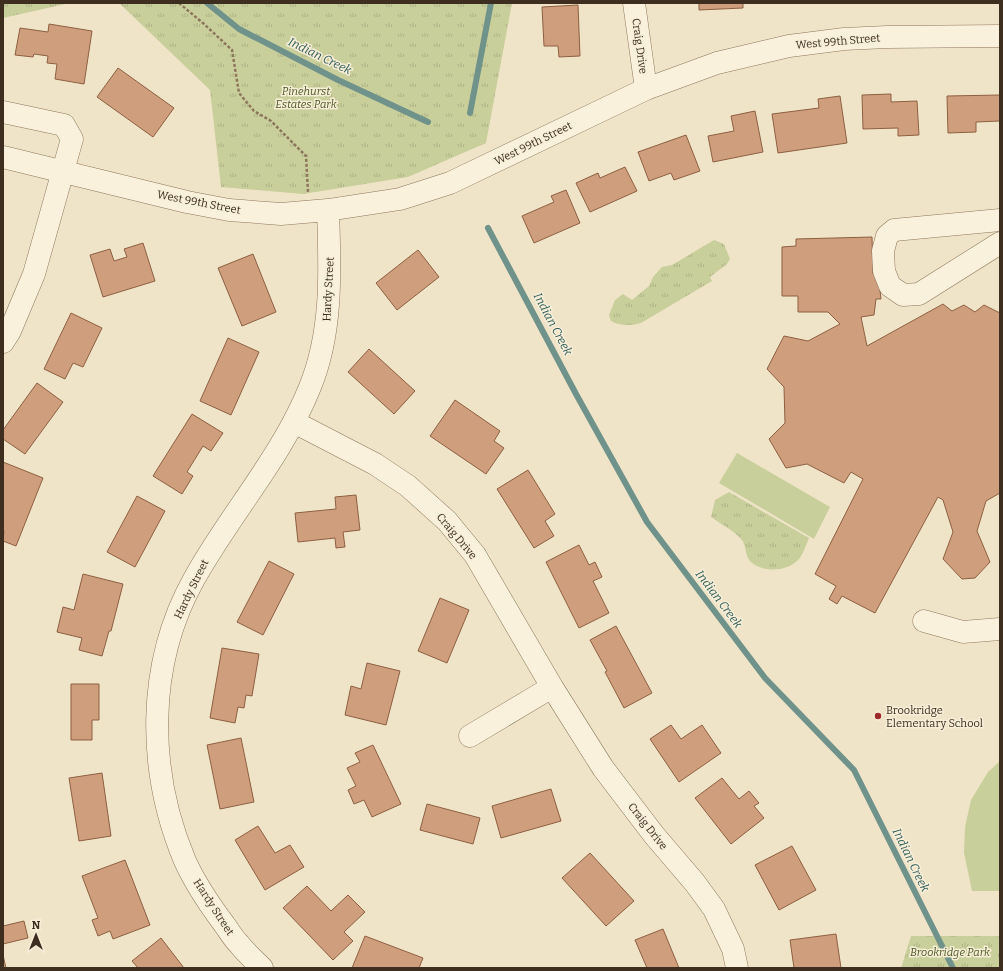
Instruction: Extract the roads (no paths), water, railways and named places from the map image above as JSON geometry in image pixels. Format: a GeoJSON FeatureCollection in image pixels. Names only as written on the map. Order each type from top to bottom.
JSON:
{"type":"FeatureCollection","features":[{"type":"Feature","properties":{"kind":"street","name":"Craig Drive"},"geometry":{"type":"LineString","coordinates":[[634,3],[646,89]]}},
{"type":"Feature","properties":{"kind":"street","name":"West 99th Street"},"geometry":{"type":"LineString","coordinates":[[3,156],[187,202],[229,210],[281,214],[328,210],[400,199],[450,183],[646,89],[717,63],[789,46],[844,39],[880,37],[1000,36]]}},
{"type":"Feature","properties":{"kind":"street"},"geometry":{"type":"LineString","coordinates":[[3,112],[64,125],[72,139],[64,172],[34,274],[10,331],[3,342]]}},
{"type":"Feature","properties":{"kind":"street","name":"Hardy Street"},"geometry":{"type":"LineString","coordinates":[[262,968],[238,944],[211,907],[185,862],[170,821],[160,777],[157,732],[158,694],[165,656],[178,615],[192,582],[211,549],[269,465],[294,422],[310,388],[317,368],[327,323],[330,275],[328,210]]}},
{"type":"Feature","properties":{"kind":"street"},"geometry":{"type":"LineString","coordinates":[[1000,220],[894,230],[886,236],[883,251],[884,271],[890,286],[903,295],[918,294],[1000,243]]}},
{"type":"Feature","properties":{"kind":"street","name":"Craig Drive"},"geometry":{"type":"LineString","coordinates":[[294,422],[375,464],[408,486],[447,521],[475,555],[552,687],[604,768],[654,835],[695,883],[714,909],[733,949],[736,968]]}},
{"type":"Feature","properties":{"kind":"street"},"geometry":{"type":"LineString","coordinates":[[924,621],[963,632],[1000,629]]}},
{"type":"Feature","properties":{"kind":"street"},"geometry":{"type":"LineString","coordinates":[[470,736],[552,687]]}},
{"type":"Feature","properties":{"kind":"waterway","name":"Indian Creek"},"geometry":{"type":"LineString","coordinates":[[207,3],[239,29],[338,80],[428,122]]}},
{"type":"Feature","properties":{"kind":"waterway"},"geometry":{"type":"LineString","coordinates":[[470,113],[491,3]]}},
{"type":"Feature","properties":{"kind":"waterway","name":"Indian Creek"},"geometry":{"type":"LineString","coordinates":[[488,228],[576,394],[647,522],[765,678],[854,770],[953,968]]}},
{"type":"Feature","properties":{"kind":"place","name":"Brookridge Elementary School"},"geometry":{"type":"Point","coordinates":[878,716]}},
{"type":"Feature","properties":{"kind":"park label","name":"Pinehurst Estates Park"},"geometry":{"type":"Point","coordinates":[306,97]}},
{"type":"Feature","properties":{"kind":"park label","name":"Brookridge Park"},"geometry":{"type":"Point","coordinates":[950,952]}}]}
